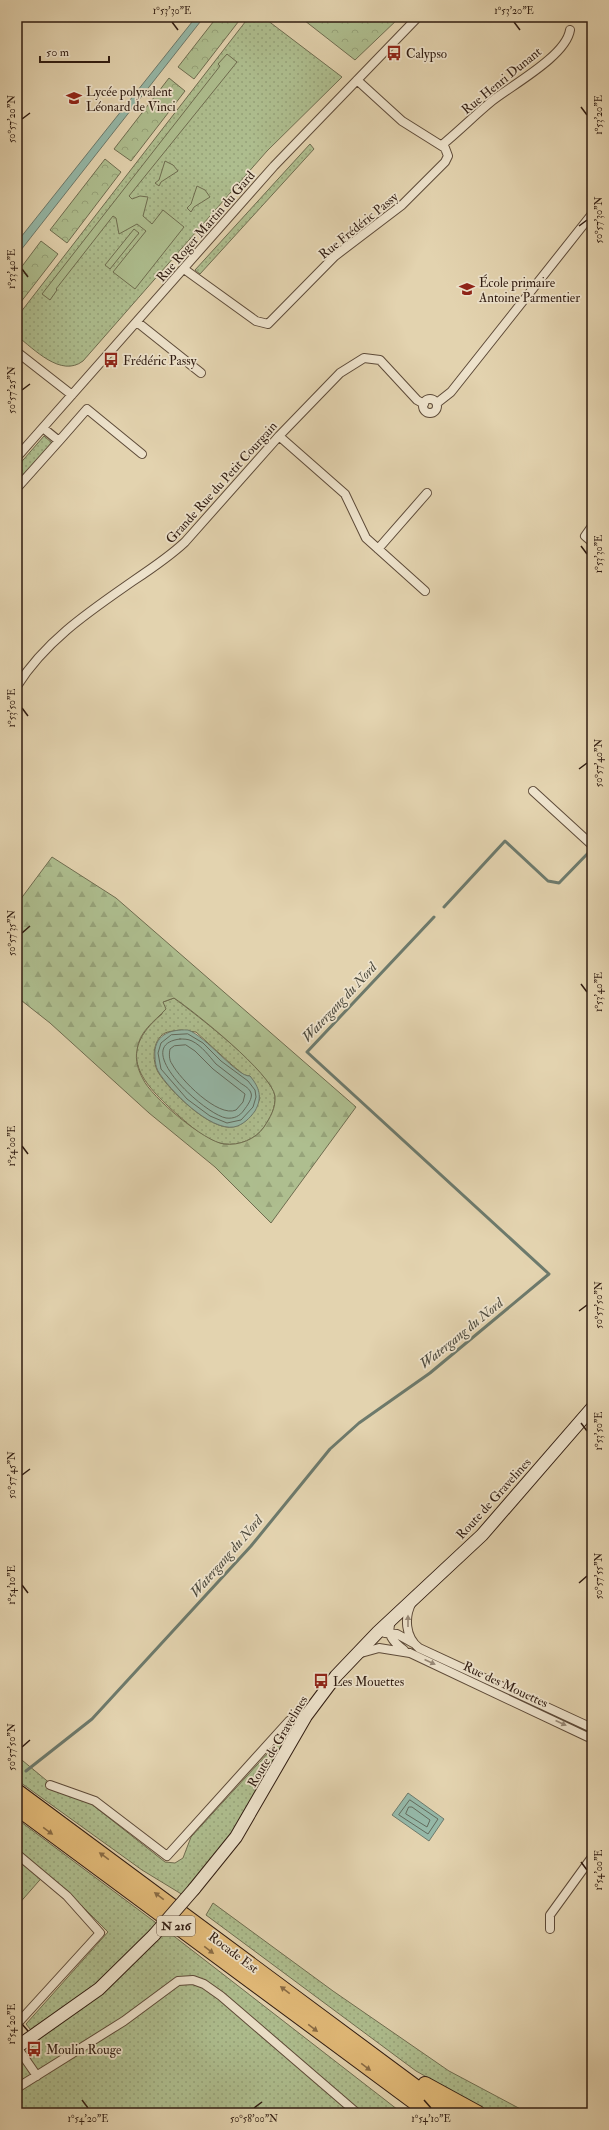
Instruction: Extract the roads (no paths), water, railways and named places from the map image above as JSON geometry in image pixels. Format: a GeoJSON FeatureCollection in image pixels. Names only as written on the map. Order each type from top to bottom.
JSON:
{"type":"FeatureCollection","features":[{"type":"Feature","properties":{"kind":"highway","name":"Rocade Est"},"geometry":{"type":"LineString","coordinates":[[17,1791],[451,2113]]}},
{"type":"Feature","properties":{"kind":"highway","name":"Rocade Est"},"geometry":{"type":"LineString","coordinates":[[17,1808],[429,2113]]}},
{"type":"Feature","properties":{"kind":"highway"},"geometry":{"type":"LineString","coordinates":[[350,2038],[426,2085],[478,2113]]}},
{"type":"Feature","properties":{"kind":"highway"},"geometry":{"type":"LineString","coordinates":[[401,2093],[416,2113]]}},
{"type":"Feature","properties":{"kind":"main road","name":"Route de Gravelines"},"geometry":{"type":"LineString","coordinates":[[17,2047],[99,1989],[154,1935],[214,1866],[244,1825],[306,1716],[353,1656],[492,1524],[592,1408]]}},
{"type":"Feature","properties":{"kind":"street","name":"Rue Roger Martin du Gard"},"geometry":{"type":"LineString","coordinates":[[17,457],[274,166],[418,17]]}},
{"type":"Feature","properties":{"kind":"street","name":"Rue Henri Dunant"},"geometry":{"type":"LineString","coordinates":[[442,145],[494,99],[534,72],[563,44],[570,30]]}},
{"type":"Feature","properties":{"kind":"street"},"geometry":{"type":"LineString","coordinates":[[357,80],[402,121],[442,145]]}},
{"type":"Feature","properties":{"kind":"street","name":"Rue Frédéric Passy"},"geometry":{"type":"LineString","coordinates":[[184,269],[256,321],[268,324],[334,256],[402,205],[440,167],[448,156],[447,150],[442,145]]}},
{"type":"Feature","properties":{"kind":"street","name":"Grande Rue du Petit Courgain"},"geometry":{"type":"LineString","coordinates":[[17,686],[36,659],[76,621],[180,547],[279,436],[340,373],[364,358],[376,359],[382,362],[410,393],[424,404],[429,399],[434,400],[437,403],[451,392],[592,214]]}},
{"type":"Feature","properties":{"kind":"street"},"geometry":{"type":"LineString","coordinates":[[137,322],[201,373]]}},
{"type":"Feature","properties":{"kind":"street"},"geometry":{"type":"LineString","coordinates":[[17,352],[72,395]]}},
{"type":"Feature","properties":{"kind":"street"},"geometry":{"type":"LineString","coordinates":[[17,488],[87,408],[142,454]]}},
{"type":"Feature","properties":{"kind":"street"},"geometry":{"type":"LineString","coordinates":[[43,428],[59,441]]}},
{"type":"Feature","properties":{"kind":"street"},"geometry":{"type":"LineString","coordinates":[[279,436],[345,494],[351,503],[363,533],[378,549],[425,590]]}},
{"type":"Feature","properties":{"kind":"street"},"geometry":{"type":"LineString","coordinates":[[378,549],[426,494]]}},
{"type":"Feature","properties":{"kind":"street"},"geometry":{"type":"LineString","coordinates":[[592,526],[585,536],[592,542]]}},
{"type":"Feature","properties":{"kind":"street"},"geometry":{"type":"LineString","coordinates":[[533,791],[592,844]]}},
{"type":"Feature","properties":{"kind":"street"},"geometry":{"type":"LineString","coordinates":[[414,1598],[408,1612],[407,1622],[408,1633],[414,1644]]}},
{"type":"Feature","properties":{"kind":"street"},"geometry":{"type":"LineString","coordinates":[[373,1636],[389,1633],[394,1616]]}},
{"type":"Feature","properties":{"kind":"street","name":"Rue des Mouettes"},"geometry":{"type":"LineString","coordinates":[[389,1633],[397,1634],[424,1651],[592,1728]]}},
{"type":"Feature","properties":{"kind":"street","name":"Rue des Mouettes"},"geometry":{"type":"LineString","coordinates":[[389,1633],[396,1644],[410,1653],[592,1739]]}},
{"type":"Feature","properties":{"kind":"street","name":"Rue des Mouettes"},"geometry":{"type":"LineString","coordinates":[[353,1656],[367,1650],[379,1648],[410,1653]]}},
{"type":"Feature","properties":{"kind":"street"},"geometry":{"type":"LineString","coordinates":[[50,1785],[94,1801],[167,1856],[290,1721],[300,1714],[306,1716]]}},
{"type":"Feature","properties":{"kind":"street"},"geometry":{"type":"LineString","coordinates":[[17,1854],[72,1901],[100,1933],[17,2024]]}},
{"type":"Feature","properties":{"kind":"street"},"geometry":{"type":"LineString","coordinates":[[550,1929],[550,1915],[592,1857]]}},
{"type":"Feature","properties":{"kind":"street"},"geometry":{"type":"LineString","coordinates":[[17,2088],[124,2022],[174,1983],[188,1979],[204,1984],[221,1996],[357,2113]]}},
{"type":"Feature","properties":{"kind":"street"},"geometry":{"type":"LineString","coordinates":[[17,2047],[37,2076]]}},
{"type":"Feature","properties":{"kind":"water"},"geometry":{"type":"Polygon","coordinates":[[[196,17],[204,17],[17,255],[17,242],[196,17]]]}},
{"type":"Feature","properties":{"kind":"water"},"geometry":{"type":"Polygon","coordinates":[[[188,1030],[203,1040],[237,1070],[244,1075],[250,1076],[256,1084],[259,1092],[259,1101],[255,1111],[240,1125],[234,1127],[224,1127],[203,1116],[181,1099],[158,1071],[155,1063],[155,1049],[157,1043],[169,1032],[188,1030]]]}},
{"type":"Feature","properties":{"kind":"water"},"geometry":{"type":"Polygon","coordinates":[[[408,1793],[444,1819],[429,1841],[392,1815],[408,1793]]]}},
{"type":"Feature","properties":{"kind":"waterway","name":"Watergang du Nord"},"geometry":{"type":"LineString","coordinates":[[444,907],[505,841],[548,881],[559,883],[592,849]]}},
{"type":"Feature","properties":{"kind":"waterway","name":"Watergang du Nord"},"geometry":{"type":"LineString","coordinates":[[26,1771],[92,1719],[251,1546],[330,1449],[359,1423],[430,1373],[549,1274],[307,1052],[434,917]]}},
{"type":"Feature","properties":{"kind":"place","name":"Calypso"},"geometry":{"type":"Point","coordinates":[394,53]}},
{"type":"Feature","properties":{"kind":"place","name":"Lycée polyvalent Léonard de Vinci"},"geometry":{"type":"Point","coordinates":[74,98]}},
{"type":"Feature","properties":{"kind":"place","name":"École primaire Antoine Parmentier"},"geometry":{"type":"Point","coordinates":[467,289]}},
{"type":"Feature","properties":{"kind":"place","name":"Frédéric Passy"},"geometry":{"type":"Point","coordinates":[111,360]}},
{"type":"Feature","properties":{"kind":"place","name":"Les Mouettes"},"geometry":{"type":"Point","coordinates":[321,1681]}},
{"type":"Feature","properties":{"kind":"place","name":"Moulin Rouge"},"geometry":{"type":"Point","coordinates":[34,2049]}}]}
